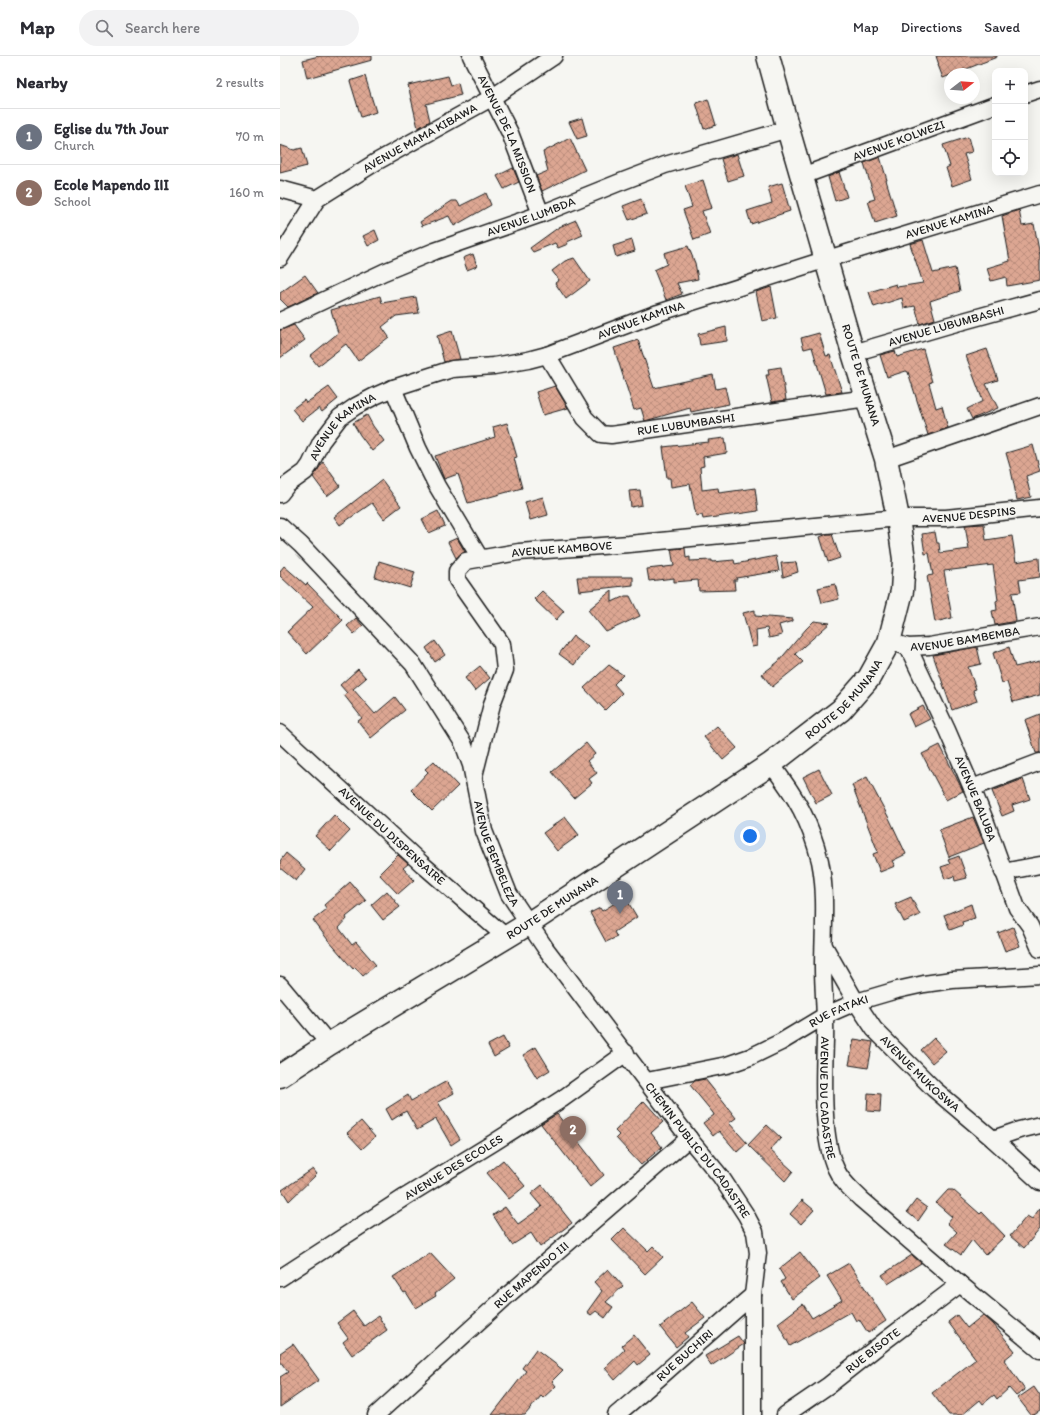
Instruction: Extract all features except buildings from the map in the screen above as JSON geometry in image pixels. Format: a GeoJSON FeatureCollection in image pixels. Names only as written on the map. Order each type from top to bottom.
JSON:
{"type":"FeatureCollection","features":[{"type":"Feature","properties":{"kind":"main road","name":"ROUTE DE MUNANA"},"geometry":{"type":"LineString","coordinates":[[280,1076],[329,1044],[528,924],[771,764],[841,710],[899,645],[904,559],[898,518],[886,459],[853,353],[768,56]]}},
{"type":"Feature","properties":{"kind":"street","name":"AVENUE DE LA MISSION"},"geometry":{"type":"LineString","coordinates":[[471,56],[493,97],[510,134],[541,214]]}},
{"type":"Feature","properties":{"kind":"street","name":"AVENUE MAMA KIBAWA"},"geometry":{"type":"LineString","coordinates":[[317,199],[376,162],[493,97],[554,56]]}},
{"type":"Feature","properties":{"kind":"street"},"geometry":{"type":"LineString","coordinates":[[1028,93],[1040,89]]}},
{"type":"Feature","properties":{"kind":"street","name":"AVENUE KOLWEZI"},"geometry":{"type":"LineString","coordinates":[[802,176],[992,106]]}},
{"type":"Feature","properties":{"kind":"street","name":"AVENUE LUMBDA"},"geometry":{"type":"LineString","coordinates":[[280,321],[384,272],[428,254],[541,214],[665,165],[788,129]]}},
{"type":"Feature","properties":{"kind":"street"},"geometry":{"type":"LineString","coordinates":[[280,189],[317,199],[280,258]]}},
{"type":"Feature","properties":{"kind":"street","name":"AVENUE KAMINA"},"geometry":{"type":"LineString","coordinates":[[282,485],[305,472],[321,442],[340,417],[356,406],[393,388],[452,369],[494,366],[547,355],[658,313],[826,259],[1040,194]]}},
{"type":"Feature","properties":{"kind":"street","name":"AVENUE LUBUMBASHI"},"geometry":{"type":"LineString","coordinates":[[853,353],[1040,300]]}},
{"type":"Feature","properties":{"kind":"street","name":"RUE LUBUMBASHI"},"geometry":{"type":"LineString","coordinates":[[547,355],[585,418],[601,434],[611,436],[867,398]]}},
{"type":"Feature","properties":{"kind":"street"},"geometry":{"type":"LineString","coordinates":[[393,388],[418,448],[437,486],[480,558]]}},
{"type":"Feature","properties":{"kind":"street"},"geometry":{"type":"LineString","coordinates":[[886,459],[1040,406]]}},
{"type":"Feature","properties":{"kind":"street","name":"AVENUE DESPINS"},"geometry":{"type":"LineString","coordinates":[[898,518],[946,518],[1040,508]]}},
{"type":"Feature","properties":{"kind":"street","name":"AVENUE KAMBOVE"},"geometry":{"type":"LineString","coordinates":[[474,779],[492,704],[505,670],[502,644],[457,580],[458,571],[466,561],[519,552],[629,544],[898,518]]}},
{"type":"Feature","properties":{"kind":"street","name":"AVENUE BEMBELEZA"},"geometry":{"type":"LineString","coordinates":[[280,526],[301,545],[413,664],[463,743],[471,765],[484,831],[509,894],[528,924]]}},
{"type":"Feature","properties":{"kind":"street","name":"AVENUE BAMBEMBA"},"geometry":{"type":"LineString","coordinates":[[899,645],[979,638],[1040,627]]}},
{"type":"Feature","properties":{"kind":"street","name":"AVENUE BALUBA"},"geometry":{"type":"LineString","coordinates":[[899,645],[947,730],[987,825],[1017,908],[1030,926],[1040,949]]}},
{"type":"Feature","properties":{"kind":"street","name":"AVENUE DU DISPENSAIRE"},"geometry":{"type":"LineString","coordinates":[[280,733],[422,864],[506,937]]}},
{"type":"Feature","properties":{"kind":"street"},"geometry":{"type":"LineString","coordinates":[[972,788],[1040,762]]}},
{"type":"Feature","properties":{"kind":"street","name":"AVENUE DU CADASTRE"},"geometry":{"type":"LineString","coordinates":[[771,764],[802,809],[811,830],[820,863],[824,901],[823,971],[826,1015],[824,1067],[825,1100],[830,1154],[836,1170],[846,1184],[861,1199],[1040,1350]]}},
{"type":"Feature","properties":{"kind":"street"},"geometry":{"type":"LineString","coordinates":[[1003,872],[1040,865]]}},
{"type":"Feature","properties":{"kind":"street","name":"CHEMIN PUBLIC DU CADASTRE"},"geometry":{"type":"LineString","coordinates":[[528,924],[689,1138],[735,1196],[755,1232],[758,1253],[753,1295],[753,1415]]}},
{"type":"Feature","properties":{"kind":"street","name":"AVENUE MUKOSWA"},"geometry":{"type":"LineString","coordinates":[[823,945],[856,1002],[874,1029],[934,1089],[993,1139],[1040,1182]]}},
{"type":"Feature","properties":{"kind":"street","name":"RUE FATAKI"},"geometry":{"type":"LineString","coordinates":[[647,1081],[728,1065],[750,1057],[781,1042],[826,1015],[856,1002],[924,984],[952,980],[1040,975]]}},
{"type":"Feature","properties":{"kind":"street"},"geometry":{"type":"LineString","coordinates":[[280,985],[329,1044]]}},
{"type":"Feature","properties":{"kind":"street","name":"AVENUE DES ECOLES"},"geometry":{"type":"LineString","coordinates":[[280,1278],[405,1197],[562,1099],[626,1053]]}},
{"type":"Feature","properties":{"kind":"street"},"geometry":{"type":"LineString","coordinates":[[993,1139],[1019,1130],[1040,1125]]}},
{"type":"Feature","properties":{"kind":"street","name":"RUE MAPENDO III"},"geometry":{"type":"LineString","coordinates":[[376,1415],[509,1294],[689,1138]]}},
{"type":"Feature","properties":{"kind":"street","name":"RUE BISOTE"},"geometry":{"type":"LineString","coordinates":[[785,1415],[829,1385],[960,1284]]}},
{"type":"Feature","properties":{"kind":"street","name":"RUE BUCHIRI"},"geometry":{"type":"LineString","coordinates":[[616,1415],[712,1329],[753,1295]]}},
{"type":"Feature","properties":{"kind":"place","name":"Eglise du 7th Jour"},"geometry":{"type":"Point","coordinates":[620,914]}},
{"type":"Feature","properties":{"kind":"place","name":"Ecole Mapendo III"},"geometry":{"type":"Point","coordinates":[573,1149]}}]}
